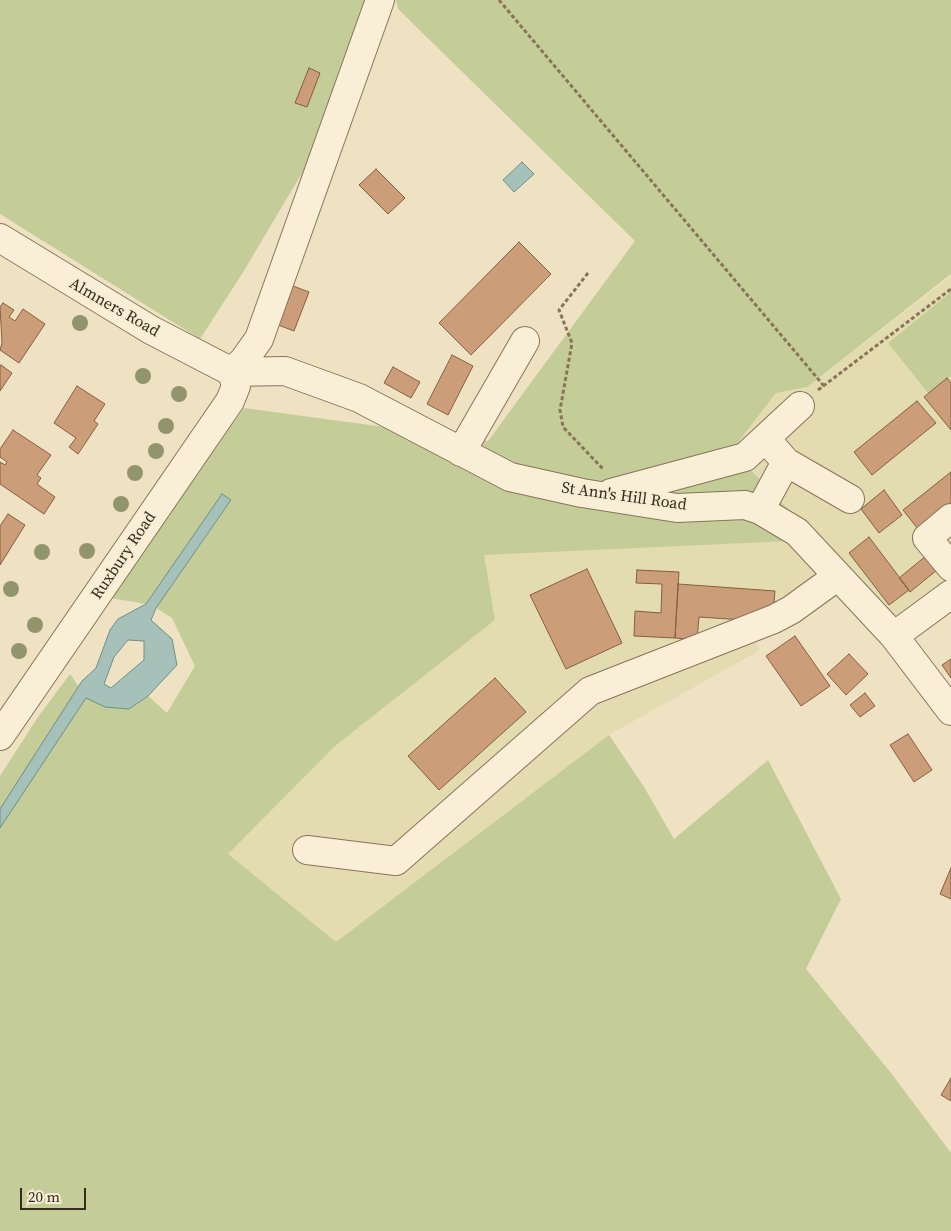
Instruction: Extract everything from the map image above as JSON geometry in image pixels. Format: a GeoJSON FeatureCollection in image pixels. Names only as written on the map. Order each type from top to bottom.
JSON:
{"type":"FeatureCollection","features":[{"type":"Feature","properties":{"kind":"street"},"geometry":{"type":"LineString","coordinates":[[232,372],[244,360],[259,339],[380,0]]}},
{"type":"Feature","properties":{"kind":"street","name":"Almners Road"},"geometry":{"type":"LineString","coordinates":[[0,238],[150,330],[232,372]]}},
{"type":"Feature","properties":{"kind":"street"},"geometry":{"type":"LineString","coordinates":[[461,452],[525,341]]}},
{"type":"Feature","properties":{"kind":"street","name":"St Ann's Hill Road"},"geometry":{"type":"LineString","coordinates":[[232,372],[285,371],[359,398],[510,478],[612,493],[678,508],[744,505],[760,510],[796,532],[838,576],[894,636],[951,711]]}},
{"type":"Feature","properties":{"kind":"street","name":"Ruxbury Road"},"geometry":{"type":"LineString","coordinates":[[0,736],[230,401],[236,386],[232,372]]}},
{"type":"Feature","properties":{"kind":"street"},"geometry":{"type":"LineString","coordinates":[[612,493],[745,457],[800,406]]}},
{"type":"Feature","properties":{"kind":"street"},"geometry":{"type":"LineString","coordinates":[[766,439],[786,462],[850,499]]}},
{"type":"Feature","properties":{"kind":"street"},"geometry":{"type":"LineString","coordinates":[[760,510],[786,462]]}},
{"type":"Feature","properties":{"kind":"street"},"geometry":{"type":"LineString","coordinates":[[951,518],[927,538],[951,567]]}},
{"type":"Feature","properties":{"kind":"street"},"geometry":{"type":"LineString","coordinates":[[307,850],[396,861],[590,691],[774,619],[838,576]]}},
{"type":"Feature","properties":{"kind":"street"},"geometry":{"type":"LineString","coordinates":[[894,636],[951,594]]}},
{"type":"Feature","properties":{"kind":"path"},"geometry":{"type":"LineString","coordinates":[[499,0],[824,386]]}},
{"type":"Feature","properties":{"kind":"path"},"geometry":{"type":"LineString","coordinates":[[588,273],[559,310],[572,343],[560,410],[563,427],[612,493]]}},
{"type":"Feature","properties":{"kind":"path"},"geometry":{"type":"LineString","coordinates":[[800,406],[951,289]]}},
{"type":"Feature","properties":{"kind":"shaded area"},"geometry":{"type":"Polygon","coordinates":[[[951,276],[951,605],[905,636],[732,450],[776,393],[807,387],[951,276]]]}},
{"type":"Feature","properties":{"kind":"shaded area"},"geometry":{"type":"Polygon","coordinates":[[[790,541],[837,592],[751,637],[760,650],[609,735],[336,942],[227,854],[335,746],[495,620],[483,554],[790,541]]]}},
{"type":"Feature","properties":{"kind":"green space"},"geometry":{"type":"Polygon","coordinates":[[[0,0],[368,0],[327,131],[242,274],[200,339],[0,214],[0,0]]]}},
{"type":"Feature","properties":{"kind":"green space"},"geometry":{"type":"Polygon","coordinates":[[[396,0],[951,0],[951,274],[807,387],[776,393],[732,450],[835,559],[790,541],[484,555],[495,620],[335,746],[228,854],[336,942],[609,735],[644,787],[674,839],[768,760],[841,899],[806,969],[891,1073],[951,1153],[951,1231],[0,1231],[0,776],[38,717],[70,674],[86,697],[129,709],[148,696],[167,713],[195,666],[172,618],[156,608],[231,501],[222,494],[146,604],[110,598],[244,408],[488,441],[635,241],[398,9],[396,0]]]}},
{"type":"Feature","properties":{"kind":"green space"},"geometry":{"type":"Polygon","coordinates":[[[951,292],[951,376],[929,394],[888,343],[951,292]]]}},
{"type":"Feature","properties":{"kind":"water"},"geometry":{"type":"Polygon","coordinates":[[[522,162],[534,174],[514,192],[503,180],[522,162]]]}},
{"type":"Feature","properties":{"kind":"water"},"geometry":{"type":"Polygon","coordinates":[[[222,494],[231,500],[156,608],[151,620],[172,639],[177,665],[148,696],[129,709],[105,707],[86,698],[0,828],[0,809],[82,681],[96,668],[110,630],[118,619],[146,604],[222,494]],[[128,640],[114,657],[104,684],[111,688],[144,660],[144,641],[128,640]]]}},
{"type":"Feature","properties":{"kind":"building"},"geometry":{"type":"Polygon","coordinates":[[[309,68],[320,73],[307,107],[295,103],[309,68]]]}},
{"type":"Feature","properties":{"kind":"building"},"geometry":{"type":"Polygon","coordinates":[[[376,169],[405,198],[388,214],[359,185],[376,169]]]}},
{"type":"Feature","properties":{"kind":"building"},"geometry":{"type":"Polygon","coordinates":[[[519,242],[551,274],[471,355],[439,323],[519,242]]]}},
{"type":"Feature","properties":{"kind":"building"},"geometry":{"type":"Polygon","coordinates":[[[293,286],[309,292],[294,331],[278,325],[293,286]]]}},
{"type":"Feature","properties":{"kind":"building"},"geometry":{"type":"Polygon","coordinates":[[[3,303],[14,310],[9,317],[15,321],[23,309],[45,324],[19,363],[0,350],[2,343],[0,307],[3,303]]]}},
{"type":"Feature","properties":{"kind":"building"},"geometry":{"type":"Polygon","coordinates":[[[452,355],[473,366],[448,415],[427,404],[452,355]]]}},
{"type":"Feature","properties":{"kind":"building"},"geometry":{"type":"Polygon","coordinates":[[[1,365],[12,373],[0,391],[0,367],[1,365]]]}},
{"type":"Feature","properties":{"kind":"building"},"geometry":{"type":"Polygon","coordinates":[[[393,367],[420,382],[411,398],[384,383],[393,367]]]}},
{"type":"Feature","properties":{"kind":"building"},"geometry":{"type":"Polygon","coordinates":[[[947,378],[951,383],[951,430],[924,397],[947,378]]]}},
{"type":"Feature","properties":{"kind":"building"},"geometry":{"type":"Polygon","coordinates":[[[77,386],[105,404],[94,421],[98,424],[78,454],[69,447],[76,438],[54,423],[77,386]]]}},
{"type":"Feature","properties":{"kind":"building"},"geometry":{"type":"Polygon","coordinates":[[[917,401],[936,423],[872,475],[854,452],[917,401]]]}},
{"type":"Feature","properties":{"kind":"building"},"geometry":{"type":"Polygon","coordinates":[[[13,430],[51,455],[37,475],[41,478],[37,484],[55,497],[44,514],[0,484],[0,462],[5,465],[7,462],[0,457],[0,449],[13,430]]]}},
{"type":"Feature","properties":{"kind":"building"},"geometry":{"type":"Polygon","coordinates":[[[951,472],[951,504],[918,529],[903,510],[951,472]]]}},
{"type":"Feature","properties":{"kind":"building"},"geometry":{"type":"Polygon","coordinates":[[[884,490],[902,515],[879,533],[861,509],[884,490]]]}},
{"type":"Feature","properties":{"kind":"building"},"geometry":{"type":"Polygon","coordinates":[[[8,514],[25,525],[0,565],[0,526],[8,514]]]}},
{"type":"Feature","properties":{"kind":"building"},"geometry":{"type":"Polygon","coordinates":[[[869,537],[909,590],[889,605],[849,553],[869,537]]]}},
{"type":"Feature","properties":{"kind":"building"},"geometry":{"type":"Polygon","coordinates":[[[932,551],[943,565],[910,592],[899,578],[932,551]]]}},
{"type":"Feature","properties":{"kind":"building"},"geometry":{"type":"Polygon","coordinates":[[[587,569],[622,643],[566,669],[530,595],[587,569]]]}},
{"type":"Feature","properties":{"kind":"building"},"geometry":{"type":"Polygon","coordinates":[[[637,570],[679,572],[675,638],[634,636],[635,611],[661,613],[662,584],[636,583],[637,570]]]}},
{"type":"Feature","properties":{"kind":"building"},"geometry":{"type":"Polygon","coordinates":[[[678,584],[775,591],[773,615],[759,621],[699,617],[697,640],[675,638],[678,584]]]}},
{"type":"Feature","properties":{"kind":"building"},"geometry":{"type":"Polygon","coordinates":[[[795,636],[830,686],[801,706],[766,656],[795,636]]]}},
{"type":"Feature","properties":{"kind":"building"},"geometry":{"type":"Polygon","coordinates":[[[849,654],[868,674],[846,695],[827,674],[849,654]]]}},
{"type":"Feature","properties":{"kind":"building"},"geometry":{"type":"Polygon","coordinates":[[[951,659],[951,678],[942,665],[951,659]]]}},
{"type":"Feature","properties":{"kind":"building"},"geometry":{"type":"Polygon","coordinates":[[[495,678],[526,712],[439,790],[408,756],[495,678]]]}},
{"type":"Feature","properties":{"kind":"building"},"geometry":{"type":"Polygon","coordinates":[[[865,693],[875,706],[860,717],[850,705],[865,693]]]}},
{"type":"Feature","properties":{"kind":"building"},"geometry":{"type":"Polygon","coordinates":[[[908,734],[932,770],[914,782],[890,745],[908,734]]]}},
{"type":"Feature","properties":{"kind":"building"},"geometry":{"type":"Polygon","coordinates":[[[951,868],[951,899],[940,894],[951,868]]]}},
{"type":"Feature","properties":{"kind":"building"},"geometry":{"type":"Polygon","coordinates":[[[951,1078],[951,1101],[941,1095],[951,1078]]]}}]}
